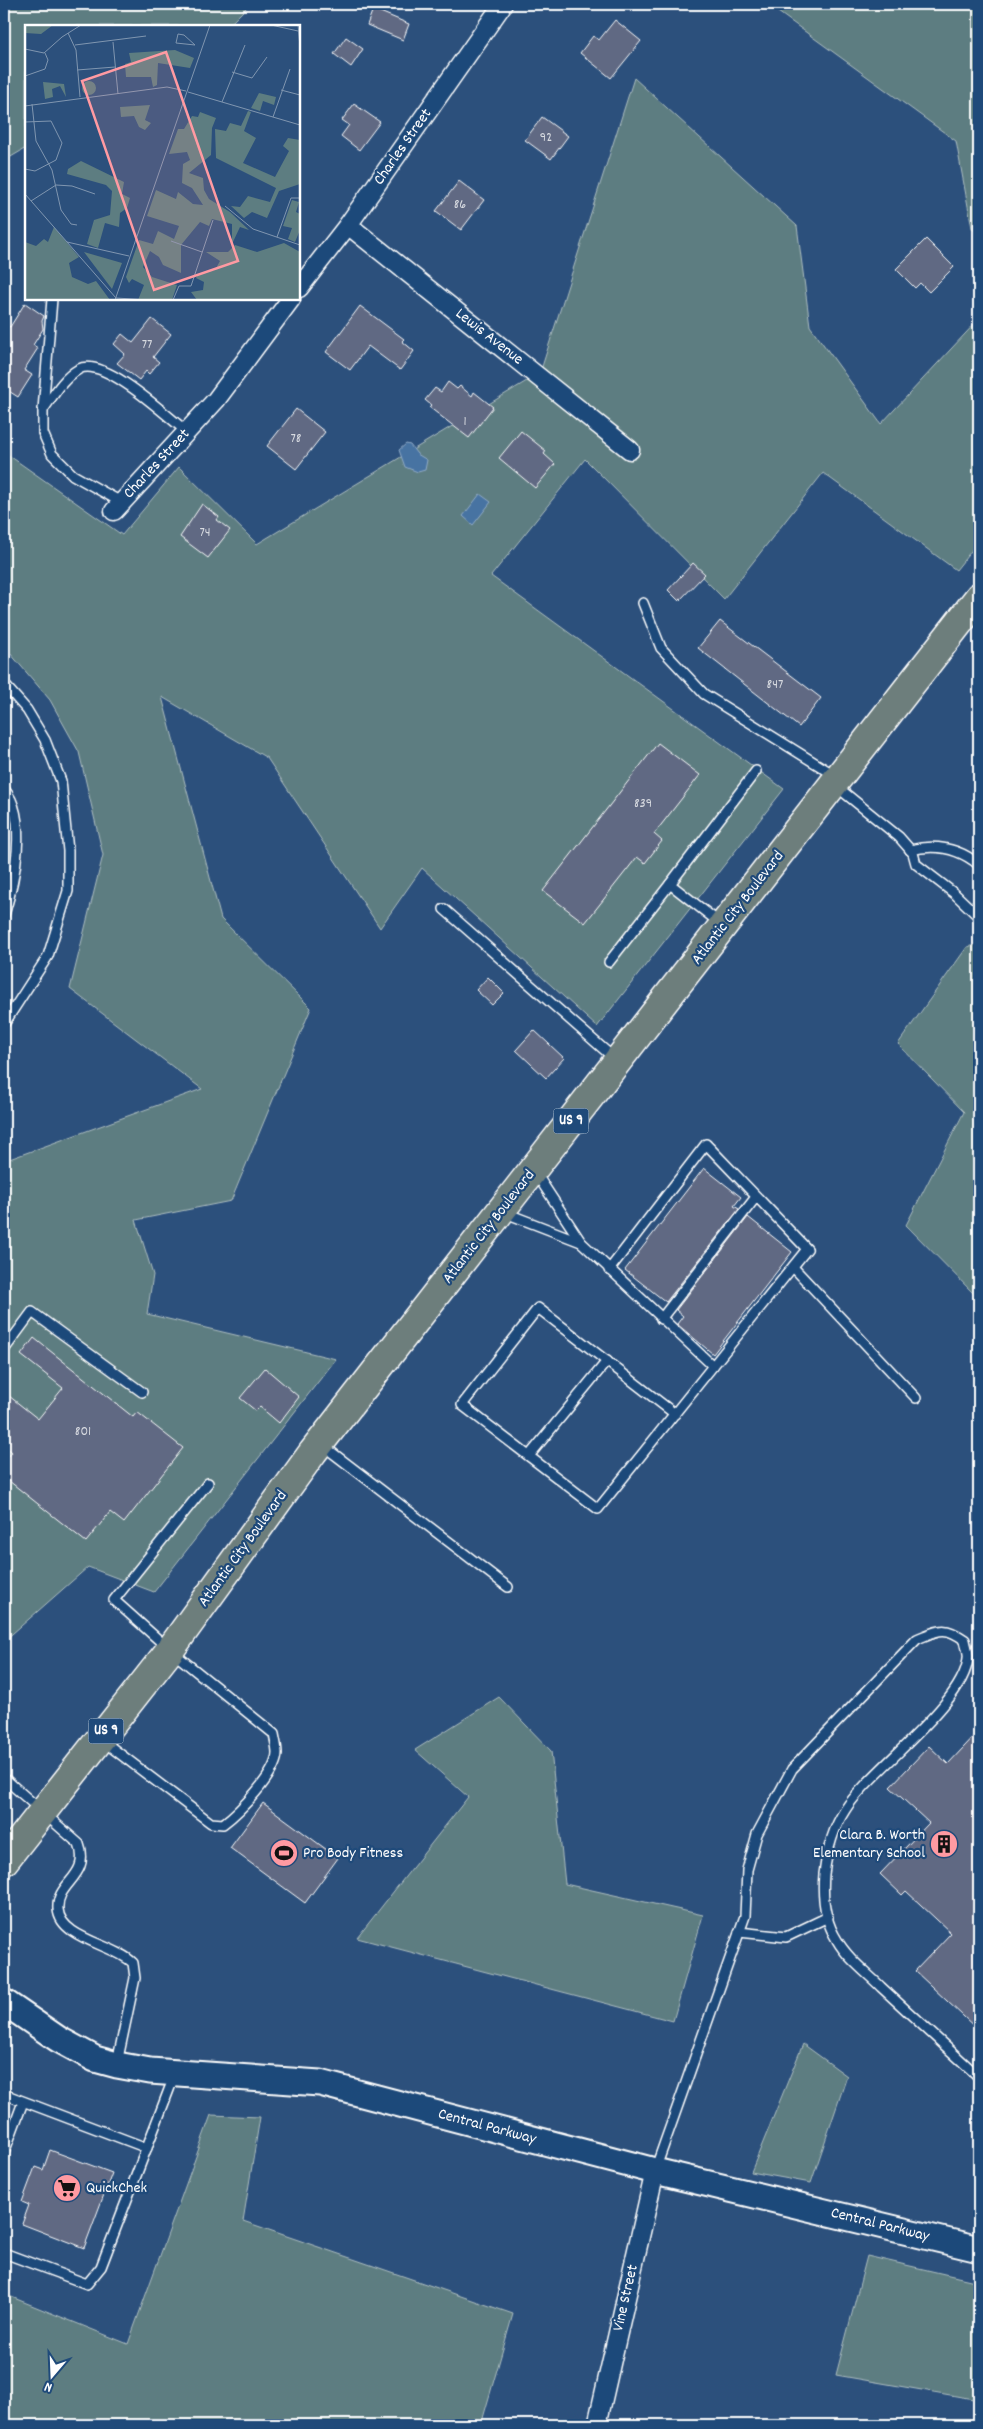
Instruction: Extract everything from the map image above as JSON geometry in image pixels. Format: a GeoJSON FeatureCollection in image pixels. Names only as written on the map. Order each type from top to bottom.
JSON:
{"type":"FeatureCollection","features":[{"type":"Feature","properties":{"kind":"highway","name":"Atlantic City Boulevard"},"geometry":{"type":"LineString","coordinates":[[4,1861],[170,1650],[320,1443],[979,597]]}},
{"type":"Feature","properties":{"kind":"main road","name":"Central Parkway"},"geometry":{"type":"LineString","coordinates":[[4,2002],[58,2039],[95,2059],[117,2065],[176,2073],[320,2083],[655,2171],[979,2249]]}},
{"type":"Feature","properties":{"kind":"street","name":"Charles Street"},"geometry":{"type":"LineString","coordinates":[[300,287],[348,225],[503,4]]}},
{"type":"Feature","properties":{"kind":"street","name":"Lewis Avenue"},"geometry":{"type":"LineString","coordinates":[[348,225],[630,450]]}},
{"type":"Feature","properties":{"kind":"street","name":"Charles Street"},"geometry":{"type":"LineString","coordinates":[[117,507],[216,400],[290,300]]}},
{"type":"Feature","properties":{"kind":"street","name":"Vine Street"},"geometry":{"type":"LineString","coordinates":[[597,2425],[655,2171]]}},
{"type":"Feature","properties":{"kind":"lane"},"geometry":{"type":"LineString","coordinates":[[52,300],[43,410],[43,433],[52,454],[73,475],[117,507]]}},
{"type":"Feature","properties":{"kind":"lane"},"geometry":{"type":"LineString","coordinates":[[43,410],[70,376],[81,368],[94,367],[117,378],[187,432]]}},
{"type":"Feature","properties":{"kind":"lane"},"geometry":{"type":"LineString","coordinates":[[643,603],[661,648],[704,694],[836,781],[899,837],[910,850],[916,864],[955,894],[979,916]]}},
{"type":"Feature","properties":{"kind":"lane"},"geometry":{"type":"LineString","coordinates":[[4,684],[27,710],[45,740],[61,781],[68,851],[68,891],[48,956],[4,1024]]}},
{"type":"Feature","properties":{"kind":"lane"},"geometry":{"type":"LineString","coordinates":[[609,962],[756,771]]}},
{"type":"Feature","properties":{"kind":"lane"},"geometry":{"type":"LineString","coordinates":[[4,789],[16,811],[17,836],[13,882],[4,915]]}},
{"type":"Feature","properties":{"kind":"lane"},"geometry":{"type":"LineString","coordinates":[[910,850],[928,846],[952,850],[979,865]]}},
{"type":"Feature","properties":{"kind":"lane"},"geometry":{"type":"LineString","coordinates":[[670,884],[723,926]]}},
{"type":"Feature","properties":{"kind":"lane"},"geometry":{"type":"LineString","coordinates":[[444,909],[618,1062]]}},
{"type":"Feature","properties":{"kind":"lane"},"geometry":{"type":"LineString","coordinates":[[609,1270],[706,1144],[807,1250],[713,1366],[675,1414],[598,1509],[462,1406],[538,1308],[675,1414]]}},
{"type":"Feature","properties":{"kind":"lane"},"geometry":{"type":"LineString","coordinates":[[534,1169],[581,1242],[713,1366]]}},
{"type":"Feature","properties":{"kind":"lane"},"geometry":{"type":"LineString","coordinates":[[661,1319],[756,1196]]}},
{"type":"Feature","properties":{"kind":"lane"},"geometry":{"type":"LineString","coordinates":[[501,1211],[581,1242]]}},
{"type":"Feature","properties":{"kind":"lane"},"geometry":{"type":"LineString","coordinates":[[793,1267],[916,1398]]}},
{"type":"Feature","properties":{"kind":"lane"},"geometry":{"type":"LineString","coordinates":[[4,1350],[32,1312],[142,1392]]}},
{"type":"Feature","properties":{"kind":"lane"},"geometry":{"type":"LineString","coordinates":[[529,1456],[607,1361]]}},
{"type":"Feature","properties":{"kind":"lane"},"geometry":{"type":"LineString","coordinates":[[320,1443],[508,1587]]}},
{"type":"Feature","properties":{"kind":"lane"},"geometry":{"type":"LineString","coordinates":[[100,1739],[211,1823],[223,1824],[240,1812],[274,1766],[277,1754],[274,1734],[170,1650],[114,1600],[208,1483]]}},
{"type":"Feature","properties":{"kind":"lane"},"geometry":{"type":"LineString","coordinates":[[655,2171],[745,1916],[748,1870],[756,1834],[792,1769],[917,1639],[935,1632],[951,1630],[965,1640],[968,1658],[964,1674],[935,1714],[846,1808],[834,1829],[826,1857],[823,1888],[830,1930],[838,1943],[864,1970],[979,2077]]}},
{"type":"Feature","properties":{"kind":"lane"},"geometry":{"type":"LineString","coordinates":[[4,1778],[79,1844],[83,1855],[81,1867],[60,1896],[58,1909],[62,1921],[70,1931],[124,1954],[133,1962],[135,1978],[117,2065]]}},
{"type":"Feature","properties":{"kind":"lane"},"geometry":{"type":"LineString","coordinates":[[738,1932],[786,1937],[828,1917]]}},
{"type":"Feature","properties":{"kind":"lane"},"geometry":{"type":"LineString","coordinates":[[4,2253],[87,2284],[101,2267],[176,2073]]}},
{"type":"Feature","properties":{"kind":"lane"},"geometry":{"type":"LineString","coordinates":[[4,2094],[147,2148]]}},
{"type":"Feature","properties":{"kind":"lane"},"geometry":{"type":"LineString","coordinates":[[4,2153],[23,2102]]}},
{"type":"Feature","properties":{"kind":"green space"},"geometry":{"type":"Polygon","coordinates":[[[4,4],[250,4],[229,25],[25,25],[25,149],[4,161],[4,4]]]}},
{"type":"Feature","properties":{"kind":"green space"},"geometry":{"type":"Polygon","coordinates":[[[767,4],[979,4],[979,236],[972,228],[956,141],[767,4]]]}},
{"type":"Feature","properties":{"kind":"green space"},"geometry":{"type":"Polygon","coordinates":[[[634,78],[797,226],[810,326],[881,424],[979,319],[979,541],[956,570],[823,473],[724,599],[585,459],[491,576],[784,789],[597,1027],[422,868],[380,928],[267,758],[162,697],[221,919],[311,1008],[231,1201],[136,1220],[153,1275],[147,1314],[336,1359],[154,1592],[88,1567],[4,1641],[4,1161],[202,1089],[70,989],[103,855],[79,752],[50,700],[4,646],[4,452],[122,535],[179,467],[257,544],[540,373],[634,78]]]}},
{"type":"Feature","properties":{"kind":"green space"},"geometry":{"type":"Polygon","coordinates":[[[979,944],[979,1299],[906,1225],[964,1112],[898,1044],[967,947],[979,944]]]}},
{"type":"Feature","properties":{"kind":"green space"},"geometry":{"type":"Polygon","coordinates":[[[499,1697],[551,1751],[565,1884],[703,1915],[673,2021],[357,1938],[468,1797],[415,1750],[499,1697]]]}},
{"type":"Feature","properties":{"kind":"green space"},"geometry":{"type":"Polygon","coordinates":[[[803,2044],[847,2076],[811,2183],[751,2172],[803,2044]]]}},
{"type":"Feature","properties":{"kind":"green space"},"geometry":{"type":"Polygon","coordinates":[[[211,2115],[260,2117],[243,2221],[513,2314],[481,2425],[4,2425],[4,2294],[128,2344],[211,2115]]]}},
{"type":"Feature","properties":{"kind":"green space"},"geometry":{"type":"Polygon","coordinates":[[[867,2256],[979,2282],[979,2400],[836,2375],[867,2256]]]}},
{"type":"Feature","properties":{"kind":"water"},"geometry":{"type":"Polygon","coordinates":[[[406,444],[410,445],[417,454],[427,460],[425,470],[418,472],[405,467],[399,450],[406,444]]]}},
{"type":"Feature","properties":{"kind":"water"},"geometry":{"type":"Polygon","coordinates":[[[480,494],[491,502],[473,525],[463,516],[480,494]]]}},
{"type":"Feature","properties":{"kind":"building"},"geometry":{"type":"Polygon","coordinates":[[[373,9],[409,24],[403,40],[367,25],[373,9]]]}},
{"type":"Feature","properties":{"kind":"building"},"geometry":{"type":"Polygon","coordinates":[[[615,20],[641,41],[611,78],[580,53],[593,36],[599,40],[615,20]]]}},
{"type":"Feature","properties":{"kind":"building"},"geometry":{"type":"Polygon","coordinates":[[[346,37],[363,49],[351,67],[334,54],[346,37]]]}},
{"type":"Feature","properties":{"kind":"building"},"geometry":{"type":"Polygon","coordinates":[[[354,104],[380,122],[359,150],[341,136],[349,125],[342,120],[354,104]]]}},
{"type":"Feature","properties":{"kind":"building"},"geometry":{"type":"Polygon","coordinates":[[[542,117],[568,136],[551,159],[525,140],[542,117]]]}},
{"type":"Feature","properties":{"kind":"building"},"geometry":{"type":"Polygon","coordinates":[[[459,181],[484,200],[461,230],[436,211],[459,181]]]}},
{"type":"Feature","properties":{"kind":"building"},"geometry":{"type":"Polygon","coordinates":[[[926,239],[954,267],[929,292],[920,283],[915,288],[896,269],[926,239]]]}},
{"type":"Feature","properties":{"kind":"building"},"geometry":{"type":"Polygon","coordinates":[[[25,303],[44,316],[42,321],[43,329],[33,345],[38,348],[24,370],[32,375],[18,397],[4,388],[4,324],[10,327],[25,303]]]}},
{"type":"Feature","properties":{"kind":"building"},"geometry":{"type":"Polygon","coordinates":[[[360,306],[404,339],[402,341],[414,351],[400,370],[368,346],[350,370],[326,352],[360,306]]]}},
{"type":"Feature","properties":{"kind":"building"},"geometry":{"type":"Polygon","coordinates":[[[152,319],[171,334],[153,357],[159,362],[149,374],[146,371],[139,380],[117,363],[125,354],[114,344],[122,334],[133,343],[152,319]]]}},
{"type":"Feature","properties":{"kind":"building"},"geometry":{"type":"Polygon","coordinates":[[[448,382],[457,389],[460,386],[472,396],[474,392],[493,407],[469,438],[429,407],[431,405],[425,400],[435,388],[441,392],[448,382]]]}},
{"type":"Feature","properties":{"kind":"building"},"geometry":{"type":"Polygon","coordinates":[[[296,409],[325,432],[296,469],[267,446],[296,409]]]}},
{"type":"Feature","properties":{"kind":"building"},"geometry":{"type":"Polygon","coordinates":[[[521,431],[546,451],[544,454],[555,464],[535,488],[499,458],[521,431]]]}},
{"type":"Feature","properties":{"kind":"building"},"geometry":{"type":"Polygon","coordinates":[[[202,504],[219,517],[217,520],[230,530],[208,558],[180,537],[202,504]]]}},
{"type":"Feature","properties":{"kind":"building"},"geometry":{"type":"Polygon","coordinates":[[[693,563],[705,574],[679,601],[668,590],[693,563]]]}},
{"type":"Feature","properties":{"kind":"building"},"geometry":{"type":"Polygon","coordinates":[[[720,621],[821,698],[799,727],[698,648],[720,621]]]}},
{"type":"Feature","properties":{"kind":"building"},"geometry":{"type":"Polygon","coordinates":[[[658,743],[700,775],[654,834],[662,841],[645,863],[637,857],[585,923],[543,891],[658,743]]]}},
{"type":"Feature","properties":{"kind":"building"},"geometry":{"type":"Polygon","coordinates":[[[488,977],[504,993],[492,1005],[476,990],[488,977]]]}},
{"type":"Feature","properties":{"kind":"building"},"geometry":{"type":"Polygon","coordinates":[[[534,1030],[564,1058],[546,1078],[516,1050],[534,1030]]]}},
{"type":"Feature","properties":{"kind":"building"},"geometry":{"type":"Polygon","coordinates":[[[704,1168],[741,1197],[734,1206],[739,1209],[666,1302],[625,1270],[704,1168]]]}},
{"type":"Feature","properties":{"kind":"building"},"geometry":{"type":"Polygon","coordinates":[[[748,1217],[792,1252],[713,1354],[677,1324],[683,1316],[676,1310],[748,1217]]]}},
{"type":"Feature","properties":{"kind":"building"},"geometry":{"type":"Polygon","coordinates":[[[34,1338],[133,1417],[137,1412],[183,1448],[124,1523],[110,1512],[86,1542],[4,1477],[4,1462],[12,1452],[4,1445],[4,1392],[38,1419],[63,1388],[21,1355],[34,1338]]]}},
{"type":"Feature","properties":{"kind":"building"},"geometry":{"type":"Polygon","coordinates":[[[265,1368],[299,1397],[279,1423],[260,1407],[256,1411],[240,1398],[265,1368]]]}},
{"type":"Feature","properties":{"kind":"building","name":"Clara B. Worth Elementary School"},"geometry":{"type":"Polygon","coordinates":[[[979,1731],[979,2031],[915,1971],[951,1933],[906,1891],[902,1895],[880,1874],[929,1823],[890,1787],[929,1746],[948,1764],[979,1731]]]}},
{"type":"Feature","properties":{"kind":"building","name":"Pro Body Fitness"},"geometry":{"type":"Polygon","coordinates":[[[263,1803],[338,1858],[305,1903],[230,1848],[263,1803]]]}},
{"type":"Feature","properties":{"kind":"building","name":"QuickChek"},"geometry":{"type":"Polygon","coordinates":[[[50,2150],[112,2173],[84,2248],[22,2224],[29,2205],[22,2202],[35,2167],[43,2170],[50,2150]]]}},
{"type":"Feature","properties":{"kind":"place","name":"Clara B. Worth Elementary School"},"geometry":{"type":"Point","coordinates":[944,1844]}},
{"type":"Feature","properties":{"kind":"place","name":"Pro Body Fitness"},"geometry":{"type":"Point","coordinates":[284,1853]}},
{"type":"Feature","properties":{"kind":"place","name":"QuickChek"},"geometry":{"type":"Point","coordinates":[67,2188]}}]}
